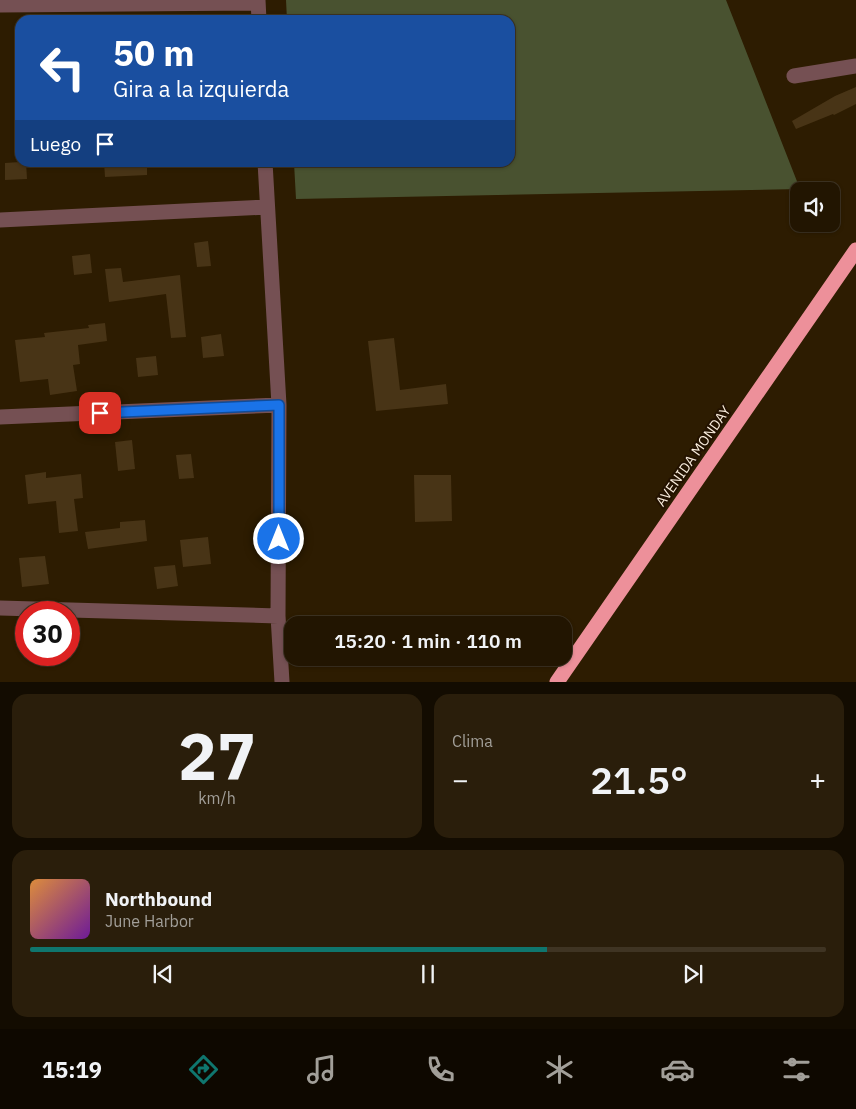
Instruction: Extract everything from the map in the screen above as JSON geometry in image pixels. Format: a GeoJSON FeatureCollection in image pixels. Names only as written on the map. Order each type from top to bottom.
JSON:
{"type":"FeatureCollection","features":[{"type":"Feature","properties":{"kind":"highway","name":"AVENIDA MONDAY"},"geometry":{"type":"LineString","coordinates":[[557,682],[856,250]]}},
{"type":"Feature","properties":{"kind":"street"},"geometry":{"type":"LineString","coordinates":[[0,5],[258,2],[259,15]]}},
{"type":"Feature","properties":{"kind":"street"},"geometry":{"type":"LineString","coordinates":[[794,76],[856,66]]}},
{"type":"Feature","properties":{"kind":"street"},"geometry":{"type":"LineString","coordinates":[[265,167],[279,405],[278,616],[282,682]]}},
{"type":"Feature","properties":{"kind":"street"},"geometry":{"type":"LineString","coordinates":[[0,220],[267,207]]}},
{"type":"Feature","properties":{"kind":"street"},"geometry":{"type":"LineString","coordinates":[[0,417],[279,405]]}},
{"type":"Feature","properties":{"kind":"street"},"geometry":{"type":"LineString","coordinates":[[0,608],[278,616]]}},
{"type":"Feature","properties":{"kind":"green space"},"geometry":{"type":"Polygon","coordinates":[[[286,0],[726,0],[797,182],[790,182],[790,189],[296,199],[294,167],[515,167],[515,15],[287,15],[286,0]]]}},
{"type":"Feature","properties":{"kind":"building"},"geometry":{"type":"Polygon","coordinates":[[[856,87],[856,104],[834,115],[796,129],[792,121],[835,96],[856,87]]]}},
{"type":"Feature","properties":{"kind":"building"},"geometry":{"type":"Polygon","coordinates":[[[5,163],[15,163],[15,167],[26,167],[27,179],[5,180],[5,163]]]}},
{"type":"Feature","properties":{"kind":"building"},"geometry":{"type":"Polygon","coordinates":[[[104,167],[147,167],[147,175],[105,177],[104,167]]]}},
{"type":"Feature","properties":{"kind":"building"},"geometry":{"type":"Polygon","coordinates":[[[208,241],[211,266],[197,267],[194,243],[208,241]]]}},
{"type":"Feature","properties":{"kind":"building"},"geometry":{"type":"Polygon","coordinates":[[[90,254],[92,273],[74,275],[72,256],[90,254]]]}},
{"type":"Feature","properties":{"kind":"building"},"geometry":{"type":"Polygon","coordinates":[[[121,268],[123,282],[180,275],[186,337],[171,338],[166,294],[109,302],[105,269],[121,268]]]}},
{"type":"Feature","properties":{"kind":"building"},"geometry":{"type":"Polygon","coordinates":[[[105,323],[107,341],[78,345],[80,364],[73,365],[77,391],[50,395],[48,379],[20,382],[15,340],[45,337],[44,333],[89,328],[88,325],[105,323]]]}},
{"type":"Feature","properties":{"kind":"building"},"geometry":{"type":"Polygon","coordinates":[[[221,334],[224,356],[203,358],[201,337],[221,334]]]}},
{"type":"Feature","properties":{"kind":"building"},"geometry":{"type":"Polygon","coordinates":[[[394,338],[400,390],[446,384],[448,404],[376,411],[368,341],[394,338]]]}},
{"type":"Feature","properties":{"kind":"building"},"geometry":{"type":"Polygon","coordinates":[[[156,356],[158,375],[138,377],[136,358],[156,356]]]}},
{"type":"Feature","properties":{"kind":"building"},"geometry":{"type":"Polygon","coordinates":[[[132,440],[135,469],[118,471],[115,442],[132,440]]]}},
{"type":"Feature","properties":{"kind":"building"},"geometry":{"type":"Polygon","coordinates":[[[191,454],[194,478],[179,479],[176,455],[191,454]]]}},
{"type":"Feature","properties":{"kind":"building"},"geometry":{"type":"Polygon","coordinates":[[[46,472],[46,478],[81,474],[83,498],[74,499],[78,531],[59,533],[56,501],[28,504],[25,475],[46,472]]]}},
{"type":"Feature","properties":{"kind":"building"},"geometry":{"type":"Polygon","coordinates":[[[414,475],[451,475],[452,521],[415,522],[414,475]]]}},
{"type":"Feature","properties":{"kind":"building"},"geometry":{"type":"Polygon","coordinates":[[[145,520],[147,541],[88,549],[85,532],[120,528],[120,522],[145,520]]]}},
{"type":"Feature","properties":{"kind":"building"},"geometry":{"type":"Polygon","coordinates":[[[208,537],[211,564],[183,567],[180,540],[208,537]]]}},
{"type":"Feature","properties":{"kind":"building"},"geometry":{"type":"Polygon","coordinates":[[[45,556],[49,584],[22,587],[19,558],[45,556]]]}},
{"type":"Feature","properties":{"kind":"building"},"geometry":{"type":"Polygon","coordinates":[[[175,565],[178,586],[157,589],[154,567],[175,565]]]}},
{"type":"Feature","properties":{"kind":"route"},"geometry":{"type":"LineString","coordinates":[[100,413],[279,405],[279,539]]}}]}
